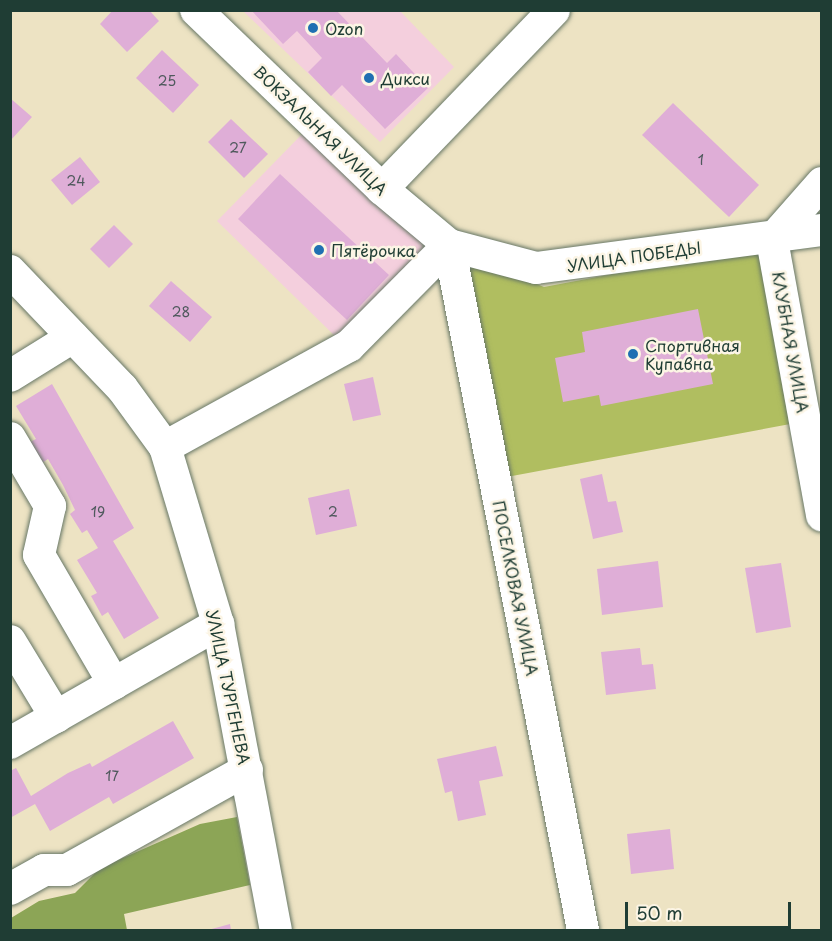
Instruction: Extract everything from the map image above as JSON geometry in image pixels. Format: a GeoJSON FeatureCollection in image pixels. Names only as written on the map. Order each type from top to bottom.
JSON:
{"type":"FeatureCollection","features":[{"type":"Feature","properties":{"kind":"street","name":"ВОКЗАЛЬНАЯ УЛИЦА"},"geometry":{"type":"LineString","coordinates":[[196,10],[382,189],[449,245]]}},
{"type":"Feature","properties":{"kind":"street"},"geometry":{"type":"LineString","coordinates":[[382,189],[554,10]]}},
{"type":"Feature","properties":{"kind":"street"},"geometry":{"type":"LineString","coordinates":[[772,240],[822,183]]}},
{"type":"Feature","properties":{"kind":"street","name":"УЛИЦА ПОБЕДЫ"},"geometry":{"type":"LineString","coordinates":[[449,245],[536,268],[772,240],[822,230]]}},
{"type":"Feature","properties":{"kind":"street","name":"КЛУБНАЯ УЛИЦА"},"geometry":{"type":"LineString","coordinates":[[772,240],[822,515]]}},
{"type":"Feature","properties":{"kind":"street"},"geometry":{"type":"LineString","coordinates":[[165,447],[349,346],[449,245]]}},
{"type":"Feature","properties":{"kind":"street","name":"ПОСЕЛКОВАЯ УЛИЦА"},"geometry":{"type":"LineString","coordinates":[[449,245],[583,930]]}},
{"type":"Feature","properties":{"kind":"street","name":"УЛИЦА ТУРГЕНЕВА"},"geometry":{"type":"LineString","coordinates":[[10,271],[122,388],[165,447],[218,624],[276,930]]}},
{"type":"Feature","properties":{"kind":"street"},"geometry":{"type":"LineString","coordinates":[[10,376],[73,337]]}},
{"type":"Feature","properties":{"kind":"street"},"geometry":{"type":"LineString","coordinates":[[10,438],[50,506],[39,555],[114,684]]}},
{"type":"Feature","properties":{"kind":"street"},"geometry":{"type":"LineString","coordinates":[[10,743],[218,624]]}},
{"type":"Feature","properties":{"kind":"street"},"geometry":{"type":"LineString","coordinates":[[10,641],[56,717]]}},
{"type":"Feature","properties":{"kind":"street"},"geometry":{"type":"LineString","coordinates":[[10,889],[44,870],[68,870],[247,770]]}},
{"type":"Feature","properties":{"kind":"shaded area"},"geometry":{"type":"Polygon","coordinates":[[[243,11],[400,11],[454,67],[380,142],[243,11]]]}},
{"type":"Feature","properties":{"kind":"shaded area"},"geometry":{"type":"Polygon","coordinates":[[[308,128],[429,246],[338,339],[217,221],[308,128]]]}},
{"type":"Feature","properties":{"kind":"green space","name":"Спортивная Купавна"},"geometry":{"type":"Polygon","coordinates":[[[767,245],[801,422],[501,478],[460,262],[498,268],[544,287],[767,245]]]}},
{"type":"Feature","properties":{"kind":"green space"},"geometry":{"type":"Polygon","coordinates":[[[237,817],[250,885],[124,914],[127,930],[11,930],[11,918],[39,901],[75,893],[100,868],[200,824],[237,817]]]}},
{"type":"Feature","properties":{"kind":"building"},"geometry":{"type":"Polygon","coordinates":[[[113,10],[149,10],[159,21],[127,52],[100,24],[113,10]]]}},
{"type":"Feature","properties":{"kind":"building"},"geometry":{"type":"Polygon","coordinates":[[[251,10],[336,10],[387,63],[396,54],[428,88],[385,129],[342,85],[331,96],[308,72],[322,58],[297,31],[283,44],[251,10]]]}},
{"type":"Feature","properties":{"kind":"building"},"geometry":{"type":"Polygon","coordinates":[[[162,50],[199,85],[173,113],[136,78],[162,50]]]}},
{"type":"Feature","properties":{"kind":"building"},"geometry":{"type":"Polygon","coordinates":[[[10,98],[32,117],[10,141],[10,98]]]}},
{"type":"Feature","properties":{"kind":"building"},"geometry":{"type":"Polygon","coordinates":[[[673,103],[759,185],[729,217],[642,135],[673,103]]]}},
{"type":"Feature","properties":{"kind":"building"},"geometry":{"type":"Polygon","coordinates":[[[231,119],[268,154],[244,178],[208,142],[231,119]]]}},
{"type":"Feature","properties":{"kind":"building"},"geometry":{"type":"Polygon","coordinates":[[[80,157],[100,182],[72,205],[51,180],[80,157]]]}},
{"type":"Feature","properties":{"kind":"building"},"geometry":{"type":"Polygon","coordinates":[[[280,174],[389,275],[347,320],[238,219],[280,174]]]}},
{"type":"Feature","properties":{"kind":"building"},"geometry":{"type":"Polygon","coordinates":[[[114,225],[133,244],[109,268],[90,249],[114,225]]]}},
{"type":"Feature","properties":{"kind":"building"},"geometry":{"type":"Polygon","coordinates":[[[171,281],[212,317],[190,342],[149,306],[171,281]]]}},
{"type":"Feature","properties":{"kind":"building"},"geometry":{"type":"Polygon","coordinates":[[[698,309],[713,384],[601,406],[599,395],[563,402],[555,358],[585,352],[582,332],[698,309]]]}},
{"type":"Feature","properties":{"kind":"building"},"geometry":{"type":"Polygon","coordinates":[[[373,377],[381,415],[353,421],[344,384],[373,377]]]}},
{"type":"Feature","properties":{"kind":"building"},"geometry":{"type":"Polygon","coordinates":[[[52,384],[134,528],[113,541],[159,618],[124,639],[108,612],[102,616],[91,596],[97,593],[77,560],[98,548],[87,530],[82,533],[70,514],[75,510],[63,485],[48,459],[42,463],[30,442],[36,439],[16,406],[52,384]]]}},
{"type":"Feature","properties":{"kind":"building"},"geometry":{"type":"Polygon","coordinates":[[[602,474],[608,502],[616,501],[623,532],[593,539],[580,479],[602,474]]]}},
{"type":"Feature","properties":{"kind":"building"},"geometry":{"type":"Polygon","coordinates":[[[349,489],[357,526],[316,535],[308,498],[349,489]]]}},
{"type":"Feature","properties":{"kind":"building"},"geometry":{"type":"Polygon","coordinates":[[[658,561],[663,607],[602,615],[597,569],[658,561]]]}},
{"type":"Feature","properties":{"kind":"building"},"geometry":{"type":"Polygon","coordinates":[[[781,563],[791,627],[756,633],[745,568],[781,563]]]}},
{"type":"Feature","properties":{"kind":"building"},"geometry":{"type":"Polygon","coordinates":[[[640,648],[642,665],[653,664],[656,689],[606,695],[601,652],[640,648]]]}},
{"type":"Feature","properties":{"kind":"building"},"geometry":{"type":"Polygon","coordinates":[[[173,721],[194,758],[113,804],[109,797],[50,831],[35,804],[10,818],[10,771],[16,768],[31,796],[68,773],[90,763],[92,767],[173,721]]]}},
{"type":"Feature","properties":{"kind":"building"},"geometry":{"type":"Polygon","coordinates":[[[496,746],[503,776],[479,781],[486,815],[458,821],[452,791],[445,793],[437,759],[496,746]]]}},
{"type":"Feature","properties":{"kind":"building"},"geometry":{"type":"Polygon","coordinates":[[[670,829],[674,869],[631,874],[627,834],[670,829]]]}},
{"type":"Feature","properties":{"kind":"building"},"geometry":{"type":"Polygon","coordinates":[[[230,924],[231,930],[208,930],[230,924]]]}},
{"type":"Feature","properties":{"kind":"place","name":"Ozon"},"geometry":{"type":"Point","coordinates":[313,28]}},
{"type":"Feature","properties":{"kind":"place","name":"Дикси"},"geometry":{"type":"Point","coordinates":[369,78]}},
{"type":"Feature","properties":{"kind":"place","name":"Пятёрочка"},"geometry":{"type":"Point","coordinates":[319,250]}},
{"type":"Feature","properties":{"kind":"place","name":"Спортивная Купавна"},"geometry":{"type":"Point","coordinates":[633,354]}}]}
